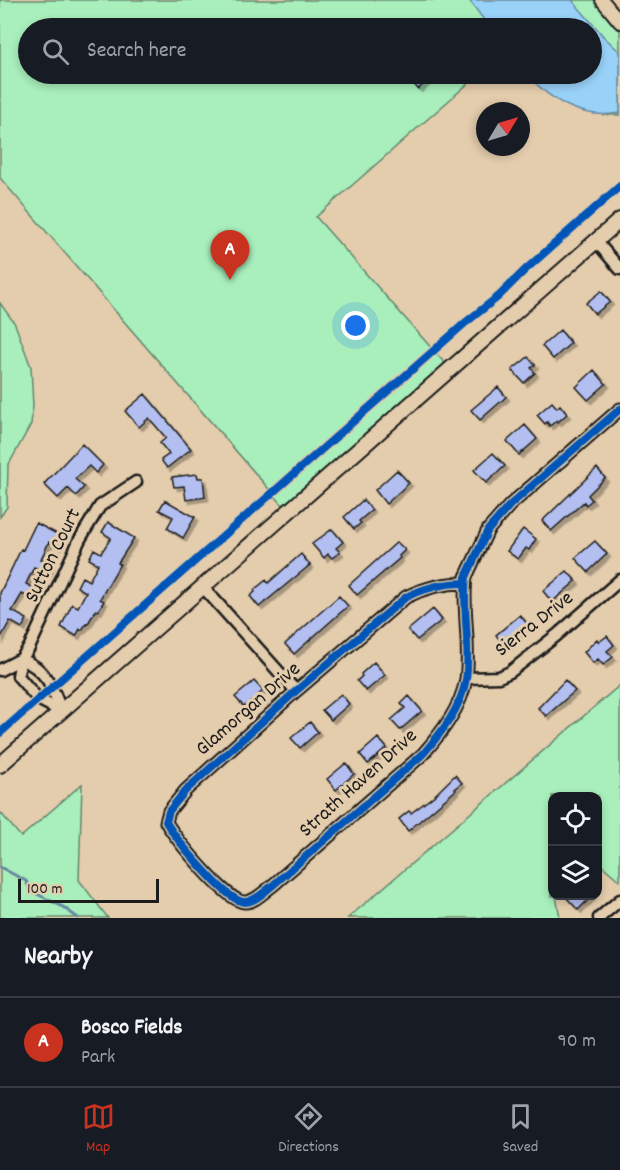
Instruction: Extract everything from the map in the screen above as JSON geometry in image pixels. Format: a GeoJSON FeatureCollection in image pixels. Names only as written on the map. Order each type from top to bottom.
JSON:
{"type":"FeatureCollection","features":[{"type":"Feature","properties":{"kind":"main road"},"geometry":{"type":"LineString","coordinates":[[0,765],[620,219]]}},
{"type":"Feature","properties":{"kind":"street"},"geometry":{"type":"LineString","coordinates":[[602,0],[620,22]]}},
{"type":"Feature","properties":{"kind":"street"},"geometry":{"type":"LineString","coordinates":[[596,241],[620,269]]}},
{"type":"Feature","properties":{"kind":"street","name":"Strath Haven Drive"},"geometry":{"type":"LineString","coordinates":[[246,903],[272,886],[423,754],[444,729],[459,704],[466,678],[463,598],[465,583],[473,558],[488,530],[510,505],[620,408]]}},
{"type":"Feature","properties":{"kind":"street","name":"Sutton Court"},"geometry":{"type":"LineString","coordinates":[[0,670],[21,659],[38,633],[80,539],[100,506],[136,482]]}},
{"type":"Feature","properties":{"kind":"street","name":"Sierra Drive"},"geometry":{"type":"LineString","coordinates":[[466,678],[499,677],[510,672],[620,580]]}},
{"type":"Feature","properties":{"kind":"street","name":"Glamorgan Drive"},"geometry":{"type":"LineString","coordinates":[[246,903],[234,900],[220,887],[173,833],[166,822],[169,811],[186,790],[296,691],[406,597],[422,589],[443,583],[465,583]]}},
{"type":"Feature","properties":{"kind":"street"},"geometry":{"type":"LineString","coordinates":[[203,587],[296,691]]}},
{"type":"Feature","properties":{"kind":"street"},"geometry":{"type":"LineString","coordinates":[[21,659],[34,665],[52,686],[61,711],[38,699],[18,676],[21,659]]}},
{"type":"Feature","properties":{"kind":"street"},"geometry":{"type":"LineString","coordinates":[[599,918],[620,900]]}},
{"type":"Feature","properties":{"kind":"green space"},"geometry":{"type":"Polygon","coordinates":[[[0,0],[597,0],[620,27],[620,115],[605,115],[584,110],[590,84],[602,84],[602,18],[18,18],[18,84],[468,84],[316,217],[449,368],[287,510],[0,178],[0,0]]]}},
{"type":"Feature","properties":{"kind":"green space"},"geometry":{"type":"Polygon","coordinates":[[[0,303],[15,324],[31,367],[33,406],[31,424],[8,466],[7,507],[0,517],[0,303]]]}},
{"type":"Feature","properties":{"kind":"green space"},"geometry":{"type":"Polygon","coordinates":[[[620,685],[620,881],[602,865],[602,792],[548,792],[548,900],[557,900],[560,918],[348,918],[620,685]]]}},
{"type":"Feature","properties":{"kind":"green space"},"geometry":{"type":"Polygon","coordinates":[[[82,784],[79,880],[108,918],[0,918],[0,812],[21,837],[82,784]]]}},
{"type":"Feature","properties":{"kind":"water"},"geometry":{"type":"Polygon","coordinates":[[[469,0],[572,0],[588,18],[482,18],[469,0]]]}},
{"type":"Feature","properties":{"kind":"water"},"geometry":{"type":"Polygon","coordinates":[[[602,35],[620,52],[620,113],[593,114],[580,111],[536,84],[602,84],[602,35]]]}},
{"type":"Feature","properties":{"kind":"building"},"geometry":{"type":"Polygon","coordinates":[[[414,84],[424,84],[418,89],[414,84]]]}},
{"type":"Feature","properties":{"kind":"building"},"geometry":{"type":"Polygon","coordinates":[[[601,291],[610,302],[595,314],[586,303],[601,291]]]}},
{"type":"Feature","properties":{"kind":"building"},"geometry":{"type":"Polygon","coordinates":[[[560,330],[571,343],[553,359],[542,346],[560,330]]]}},
{"type":"Feature","properties":{"kind":"building"},"geometry":{"type":"Polygon","coordinates":[[[528,357],[535,365],[531,368],[535,373],[524,383],[512,370],[528,357]]]}},
{"type":"Feature","properties":{"kind":"building"},"geometry":{"type":"Polygon","coordinates":[[[594,370],[606,384],[588,400],[576,387],[594,370]]]}},
{"type":"Feature","properties":{"kind":"building"},"geometry":{"type":"Polygon","coordinates":[[[498,387],[506,397],[480,420],[471,410],[498,387]]]}},
{"type":"Feature","properties":{"kind":"building"},"geometry":{"type":"Polygon","coordinates":[[[145,394],[191,449],[167,468],[161,460],[169,454],[160,443],[166,438],[149,418],[139,427],[125,411],[145,394]]]}},
{"type":"Feature","properties":{"kind":"building"},"geometry":{"type":"Polygon","coordinates":[[[552,402],[557,408],[560,405],[567,414],[550,426],[537,415],[552,402]]]}},
{"type":"Feature","properties":{"kind":"building"},"geometry":{"type":"Polygon","coordinates":[[[525,425],[537,439],[519,455],[507,441],[525,425]]]}},
{"type":"Feature","properties":{"kind":"building"},"geometry":{"type":"Polygon","coordinates":[[[82,444],[103,465],[96,473],[89,466],[75,479],[84,487],[76,496],[68,488],[58,498],[44,484],[82,444]]]}},
{"type":"Feature","properties":{"kind":"building"},"geometry":{"type":"Polygon","coordinates":[[[493,453],[505,466],[486,483],[474,470],[493,453]]]}},
{"type":"Feature","properties":{"kind":"building"},"geometry":{"type":"Polygon","coordinates":[[[597,468],[605,478],[588,495],[592,500],[586,505],[584,502],[551,531],[542,521],[597,468]]]}},
{"type":"Feature","properties":{"kind":"building"},"geometry":{"type":"Polygon","coordinates":[[[397,470],[409,483],[386,504],[375,490],[397,470]]]}},
{"type":"Feature","properties":{"kind":"building"},"geometry":{"type":"Polygon","coordinates":[[[197,474],[198,478],[203,478],[205,497],[186,500],[184,486],[174,487],[172,477],[197,474]]]}},
{"type":"Feature","properties":{"kind":"building"},"geometry":{"type":"Polygon","coordinates":[[[165,500],[195,517],[183,538],[167,528],[173,517],[159,510],[165,500]]]}},
{"type":"Feature","properties":{"kind":"building"},"geometry":{"type":"Polygon","coordinates":[[[363,500],[372,510],[359,521],[361,523],[354,529],[344,517],[363,500]]]}},
{"type":"Feature","properties":{"kind":"building"},"geometry":{"type":"Polygon","coordinates":[[[108,522],[134,538],[118,563],[120,564],[100,599],[104,601],[76,636],[61,627],[72,604],[78,607],[86,592],[77,587],[82,577],[89,581],[98,564],[89,559],[94,549],[101,553],[111,538],[102,532],[108,522]]]}},
{"type":"Feature","properties":{"kind":"building"},"geometry":{"type":"Polygon","coordinates":[[[36,523],[63,537],[58,546],[49,542],[41,559],[51,564],[47,573],[34,567],[26,584],[40,591],[35,600],[22,594],[12,611],[27,619],[22,628],[10,621],[0,639],[0,593],[36,523]]]}},
{"type":"Feature","properties":{"kind":"building"},"geometry":{"type":"Polygon","coordinates":[[[332,529],[343,542],[336,548],[340,552],[332,558],[328,554],[324,558],[312,544],[332,529]]]}},
{"type":"Feature","properties":{"kind":"building"},"geometry":{"type":"Polygon","coordinates":[[[523,529],[536,539],[529,550],[526,548],[518,559],[507,551],[523,529]]]}},
{"type":"Feature","properties":{"kind":"building"},"geometry":{"type":"Polygon","coordinates":[[[595,541],[607,554],[588,572],[575,558],[595,541]]]}},
{"type":"Feature","properties":{"kind":"building"},"geometry":{"type":"Polygon","coordinates":[[[397,542],[405,550],[399,556],[400,558],[357,595],[349,585],[397,542]]]}},
{"type":"Feature","properties":{"kind":"building"},"geometry":{"type":"Polygon","coordinates":[[[301,554],[310,565],[259,607],[250,596],[255,592],[254,590],[266,580],[268,583],[301,554]]]}},
{"type":"Feature","properties":{"kind":"building"},"geometry":{"type":"Polygon","coordinates":[[[567,571],[576,581],[552,602],[543,591],[567,571]]]}},
{"type":"Feature","properties":{"kind":"building"},"geometry":{"type":"Polygon","coordinates":[[[339,596],[348,606],[294,654],[285,644],[339,596]]]}},
{"type":"Feature","properties":{"kind":"building"},"geometry":{"type":"Polygon","coordinates":[[[433,609],[442,620],[417,640],[408,630],[433,609]]]}},
{"type":"Feature","properties":{"kind":"building"},"geometry":{"type":"Polygon","coordinates":[[[520,615],[529,626],[504,646],[496,635],[520,615]]]}},
{"type":"Feature","properties":{"kind":"building"},"geometry":{"type":"Polygon","coordinates":[[[607,636],[614,645],[607,651],[613,657],[603,665],[598,659],[593,663],[584,652],[597,639],[599,642],[607,636]]]}},
{"type":"Feature","properties":{"kind":"building"},"geometry":{"type":"Polygon","coordinates":[[[374,662],[385,675],[366,691],[357,681],[374,662]]]}},
{"type":"Feature","properties":{"kind":"building"},"geometry":{"type":"Polygon","coordinates":[[[565,680],[575,691],[546,716],[538,708],[565,680]]]}},
{"type":"Feature","properties":{"kind":"building"},"geometry":{"type":"Polygon","coordinates":[[[254,681],[263,691],[244,707],[235,697],[254,681]]]}},
{"type":"Feature","properties":{"kind":"building"},"geometry":{"type":"Polygon","coordinates":[[[341,694],[349,704],[331,720],[322,710],[341,694]]]}},
{"type":"Feature","properties":{"kind":"building"},"geometry":{"type":"Polygon","coordinates":[[[409,696],[422,711],[400,730],[391,720],[405,708],[401,704],[409,696]]]}},
{"type":"Feature","properties":{"kind":"building"},"geometry":{"type":"Polygon","coordinates":[[[310,722],[318,732],[300,748],[291,738],[310,722]]]}},
{"type":"Feature","properties":{"kind":"building"},"geometry":{"type":"Polygon","coordinates":[[[378,738],[387,748],[368,764],[360,754],[378,738]]]}},
{"type":"Feature","properties":{"kind":"building"},"geometry":{"type":"Polygon","coordinates":[[[346,763],[354,774],[336,790],[327,779],[346,763]]]}},
{"type":"Feature","properties":{"kind":"building"},"geometry":{"type":"Polygon","coordinates":[[[455,775],[462,783],[408,831],[399,819],[435,795],[455,775]]]}},
{"type":"Feature","properties":{"kind":"building"},"geometry":{"type":"Polygon","coordinates":[[[569,900],[588,900],[578,910],[569,900]]]}},
{"type":"Feature","properties":{"kind":"waterway"},"geometry":{"type":"LineString","coordinates":[[0,867],[26,881],[31,891],[63,907],[78,918]]}},
{"type":"Feature","properties":{"kind":"cycle path"},"geometry":{"type":"LineString","coordinates":[[0,733],[465,323],[499,296],[620,186]]}},
{"type":"Feature","properties":{"kind":"cycle path"},"geometry":{"type":"LineString","coordinates":[[465,583],[435,586],[406,597],[296,691],[186,790],[169,811],[166,822],[190,855],[214,881],[236,899],[244,902],[252,901],[272,886],[430,746],[450,719],[460,700],[466,679],[466,577],[488,530],[510,505],[620,409]]}},
{"type":"Feature","properties":{"kind":"place","name":"Bosco Fields"},"geometry":{"type":"Point","coordinates":[230,280]}}]}
